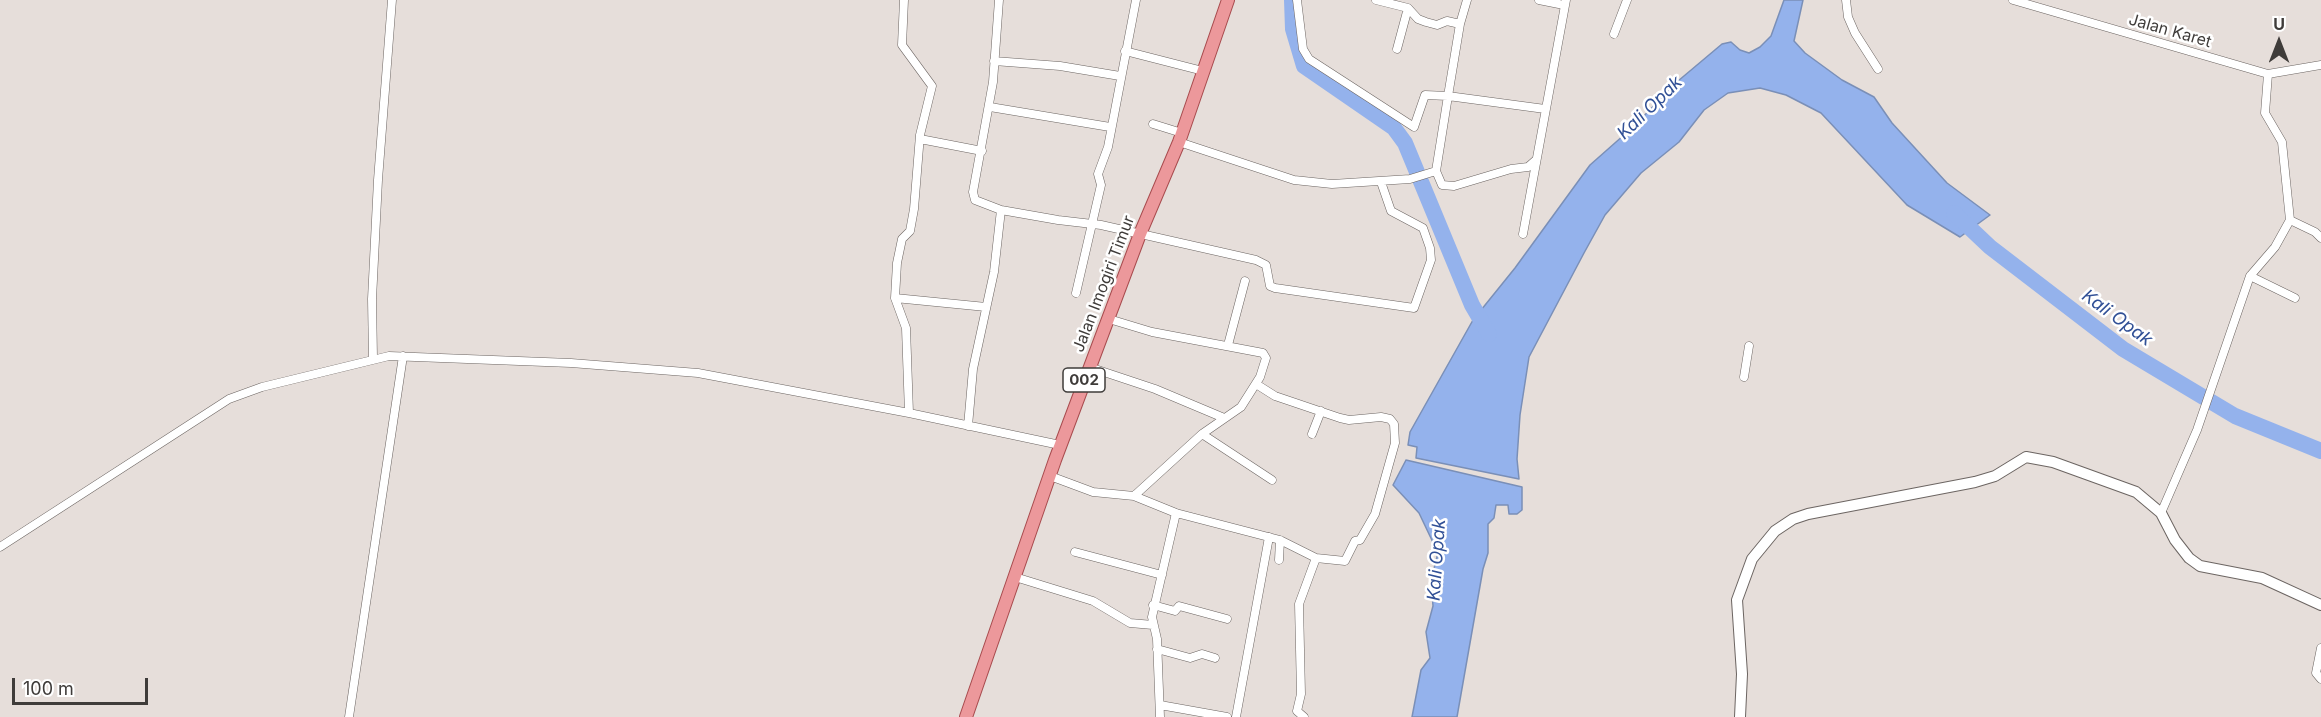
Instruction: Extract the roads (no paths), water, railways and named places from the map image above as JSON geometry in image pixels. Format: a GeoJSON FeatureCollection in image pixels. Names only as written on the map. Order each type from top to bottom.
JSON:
{"type":"FeatureCollection","features":[{"type":"Feature","properties":{"kind":"main road","name":"Jalan Imogiri Timur"},"geometry":{"type":"LineString","coordinates":[[966,717],[1060,445],[1140,234],[1180,138],[1228,0]]}},
{"type":"Feature","properties":{"kind":"street"},"geometry":{"type":"LineString","coordinates":[[373,358],[372,299],[378,180],[392,0]]}},
{"type":"Feature","properties":{"kind":"street"},"geometry":{"type":"LineString","coordinates":[[903,0],[902,45],[932,86],[920,139],[915,209],[910,231],[901,243],[895,298],[906,328],[909,413]]}},
{"type":"Feature","properties":{"kind":"street"},"geometry":{"type":"LineString","coordinates":[[999,0],[990,107],[974,198],[1001,210],[1091,224],[1261,261],[1266,265],[1270,286],[1275,288],[1414,308],[1431,260],[1430,248],[1423,228],[1391,211],[1381,182]]}},
{"type":"Feature","properties":{"kind":"street"},"geometry":{"type":"LineString","coordinates":[[1076,292],[1101,185],[1098,174],[1108,147],[1136,0]]}},
{"type":"Feature","properties":{"kind":"street"},"geometry":{"type":"LineString","coordinates":[[1297,0],[1303,49],[1309,60],[1410,127],[1415,125],[1425,95],[1448,96],[1545,110]]}},
{"type":"Feature","properties":{"kind":"street"},"geometry":{"type":"LineString","coordinates":[[1376,0],[1408,8],[1418,19],[1426,22],[1437,25],[1447,21],[1460,24]]}},
{"type":"Feature","properties":{"kind":"street"},"geometry":{"type":"LineString","coordinates":[[1467,0],[1460,24],[1432,172],[1442,185],[1454,186],[1511,169],[1528,167],[1536,160]]}},
{"type":"Feature","properties":{"kind":"street"},"geometry":{"type":"LineString","coordinates":[[1523,234],[1565,2],[1539,0]]}},
{"type":"Feature","properties":{"kind":"street"},"geometry":{"type":"LineString","coordinates":[[1614,34],[1627,0]]}},
{"type":"Feature","properties":{"kind":"street"},"geometry":{"type":"LineString","coordinates":[[1846,0],[1848,17],[1855,33],[1878,69]]}},
{"type":"Feature","properties":{"kind":"street","name":"Jalan Karet"},"geometry":{"type":"LineString","coordinates":[[2013,0],[2268,74],[2321,65]]}},
{"type":"Feature","properties":{"kind":"street"},"geometry":{"type":"LineString","coordinates":[[1397,49],[1408,8]]}},
{"type":"Feature","properties":{"kind":"street"},"geometry":{"type":"LineString","coordinates":[[1125,51],[1203,71]]}},
{"type":"Feature","properties":{"kind":"street"},"geometry":{"type":"LineString","coordinates":[[994,61],[1060,66],[1120,76]]}},
{"type":"Feature","properties":{"kind":"street"},"geometry":{"type":"LineString","coordinates":[[2161,513],[2197,430],[2250,276],[2275,247],[2289,220],[2282,142],[2265,113],[2268,74]]}},
{"type":"Feature","properties":{"kind":"street"},"geometry":{"type":"LineString","coordinates":[[990,107],[1110,127]]}},
{"type":"Feature","properties":{"kind":"street"},"geometry":{"type":"LineString","coordinates":[[1153,124],[1180,138],[1294,180],[1332,184],[1381,182],[1410,179],[1432,172]]}},
{"type":"Feature","properties":{"kind":"street"},"geometry":{"type":"LineString","coordinates":[[920,139],[982,151]]}},
{"type":"Feature","properties":{"kind":"street"},"geometry":{"type":"LineString","coordinates":[[968,426],[973,369],[994,272],[1001,210]]}},
{"type":"Feature","properties":{"kind":"street"},"geometry":{"type":"LineString","coordinates":[[2289,220],[2314,231],[2321,238]]}},
{"type":"Feature","properties":{"kind":"street"},"geometry":{"type":"LineString","coordinates":[[2250,276],[2295,298]]}},
{"type":"Feature","properties":{"kind":"street"},"geometry":{"type":"LineString","coordinates":[[1228,345],[1245,281]]}},
{"type":"Feature","properties":{"kind":"street"},"geometry":{"type":"LineString","coordinates":[[895,298],[986,307]]}},
{"type":"Feature","properties":{"kind":"street"},"geometry":{"type":"LineString","coordinates":[[1109,319],[1152,332],[1228,345],[1266,355],[1256,384],[1241,407],[1202,434],[1134,496]]}},
{"type":"Feature","properties":{"kind":"street"},"geometry":{"type":"LineString","coordinates":[[1744,377],[1749,346]]}},
{"type":"Feature","properties":{"kind":"street"},"geometry":{"type":"LineString","coordinates":[[349,717],[403,356]]}},
{"type":"Feature","properties":{"kind":"street"},"geometry":{"type":"LineString","coordinates":[[0,547],[230,399],[262,387],[373,358],[403,356],[571,363],[698,373],[909,413],[1060,445]]}},
{"type":"Feature","properties":{"kind":"street"},"geometry":{"type":"LineString","coordinates":[[1089,367],[1155,388],[1224,418]]}},
{"type":"Feature","properties":{"kind":"street"},"geometry":{"type":"LineString","coordinates":[[1050,476],[1093,492],[1134,496],[1176,513],[1280,540],[1316,558],[1342,562],[1350,555],[1355,541],[1360,540],[1375,514],[1395,443],[1394,423],[1390,419],[1373,416],[1349,420],[1275,396],[1256,384]]}},
{"type":"Feature","properties":{"kind":"street"},"geometry":{"type":"LineString","coordinates":[[1312,434],[1321,411]]}},
{"type":"Feature","properties":{"kind":"street"},"geometry":{"type":"LineString","coordinates":[[1202,434],[1272,480]]}},
{"type":"Feature","properties":{"kind":"street"},"geometry":{"type":"LineString","coordinates":[[1740,717],[1742,674],[1737,600],[1752,559],[1775,531],[1793,519],[1975,482],[1995,476],[2026,457],[2053,462],[2122,486],[2147,499],[2161,513],[2175,540],[2189,558],[2200,566],[2262,578],[2321,605]]}},
{"type":"Feature","properties":{"kind":"street"},"geometry":{"type":"LineString","coordinates":[[1160,717],[1153,605],[1176,513]]}},
{"type":"Feature","properties":{"kind":"street"},"geometry":{"type":"LineString","coordinates":[[1236,717],[1269,537]]}},
{"type":"Feature","properties":{"kind":"street"},"geometry":{"type":"LineString","coordinates":[[1279,560],[1280,540]]}},
{"type":"Feature","properties":{"kind":"street"},"geometry":{"type":"LineString","coordinates":[[1075,552],[1162,575]]}},
{"type":"Feature","properties":{"kind":"street"},"geometry":{"type":"LineString","coordinates":[[1304,717],[1298,715],[1297,711],[1302,684],[1299,604],[1316,558]]}},
{"type":"Feature","properties":{"kind":"street"},"geometry":{"type":"LineString","coordinates":[[1015,577],[1093,601],[1130,623],[1153,625]]}},
{"type":"Feature","properties":{"kind":"street"},"geometry":{"type":"LineString","coordinates":[[1153,605],[1175,611],[1179,606],[1227,619]]}},
{"type":"Feature","properties":{"kind":"street"},"geometry":{"type":"LineString","coordinates":[[2321,648],[2316,673],[2321,679]]}},
{"type":"Feature","properties":{"kind":"street"},"geometry":{"type":"LineString","coordinates":[[1157,649],[1190,658],[1202,654],[1215,658]]}},
{"type":"Feature","properties":{"kind":"street"},"geometry":{"type":"LineString","coordinates":[[1160,705],[1200,715],[1227,717]]}},
{"type":"Feature","properties":{"kind":"water"},"geometry":{"type":"Polygon","coordinates":[[[1784,0],[1803,0],[1794,41],[1805,53],[1842,80],[1874,97],[1892,123],[1947,183],[1990,215],[1960,237],[1907,205],[1821,113],[1786,95],[1760,88],[1728,93],[1704,110],[1679,142],[1641,173],[1605,215],[1584,253],[1529,357],[1520,415],[1517,459],[1519,479],[1416,458],[1417,447],[1408,445],[1410,432],[1473,320],[1515,268],[1590,165],[1633,127],[1678,81],[1722,44],[1731,42],[1740,50],[1749,53],[1760,47],[1771,36],[1784,0]]]}},
{"type":"Feature","properties":{"kind":"water"},"geometry":{"type":"Polygon","coordinates":[[[1406,460],[1522,487],[1522,510],[1517,514],[1509,514],[1508,505],[1496,505],[1494,518],[1488,524],[1488,553],[1483,569],[1457,717],[1412,717],[1421,670],[1430,658],[1426,632],[1433,606],[1431,580],[1438,553],[1419,513],[1393,485],[1406,460]]]}},
{"type":"Feature","properties":{"kind":"waterway"},"geometry":{"type":"LineString","coordinates":[[1292,0],[1293,29],[1304,66],[1394,128],[1405,143],[1472,305],[1489,334]]}},
{"type":"Feature","properties":{"kind":"waterway","name":"Kali Opak"},"geometry":{"type":"LineString","coordinates":[[1954,213],[1990,247],[2123,349],[2235,416],[2321,451]]}}]}
